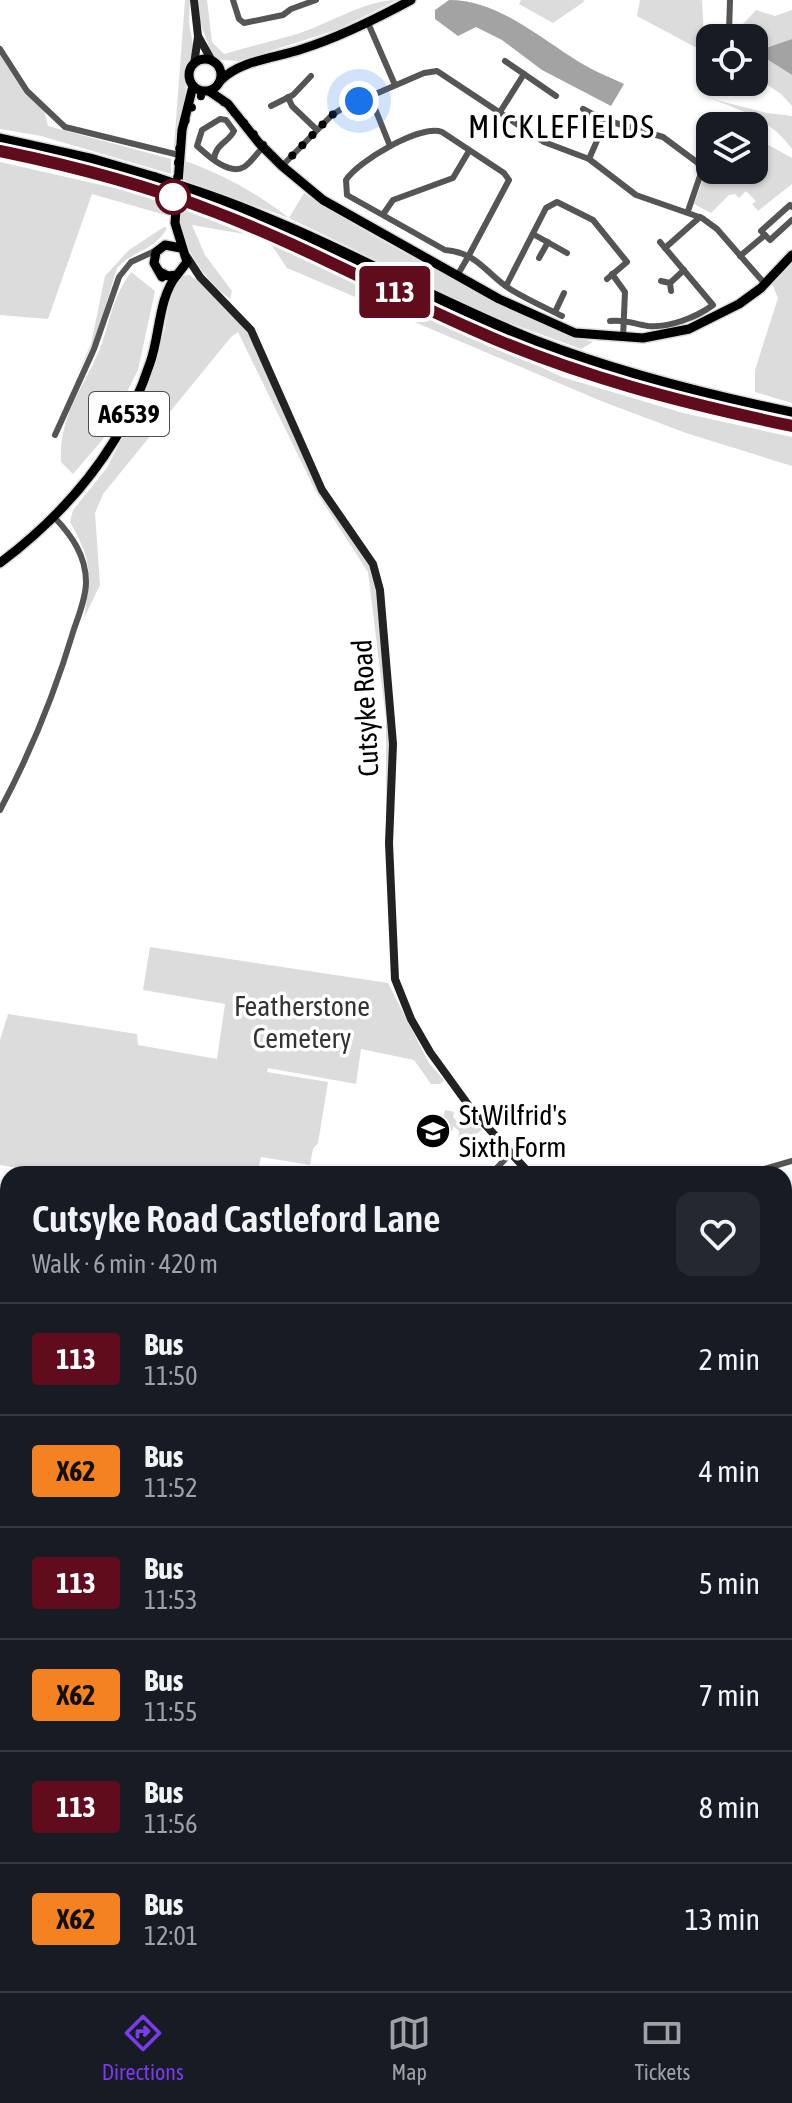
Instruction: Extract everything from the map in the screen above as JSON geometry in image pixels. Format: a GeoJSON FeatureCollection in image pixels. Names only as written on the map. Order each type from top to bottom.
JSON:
{"type":"FeatureCollection","features":[{"type":"Feature","properties":{"kind":"highway"},"geometry":{"type":"LineString","coordinates":[[0,139],[90,159],[153,184],[302,233],[538,342],[653,379],[792,413]]}},
{"type":"Feature","properties":{"kind":"highway"},"geometry":{"type":"LineString","coordinates":[[0,151],[153,184]]}},
{"type":"Feature","properties":{"kind":"highway"},"geometry":{"type":"LineString","coordinates":[[195,198],[474,330],[544,359],[648,393],[792,426]]}},
{"type":"Feature","properties":{"kind":"main road"},"geometry":{"type":"LineString","coordinates":[[194,0],[198,36],[189,75],[193,86],[208,91],[228,104],[282,166],[335,208],[555,326],[591,336],[623,338],[661,336],[702,324],[739,304],[765,284],[792,255]]}},
{"type":"Feature","properties":{"kind":"main road"},"geometry":{"type":"LineString","coordinates":[[187,113],[208,91],[242,66],[303,49],[368,23],[411,0]]}},
{"type":"Feature","properties":{"kind":"main road"},"geometry":{"type":"LineString","coordinates":[[198,36],[215,63],[228,104]]}},
{"type":"Feature","properties":{"kind":"main road"},"geometry":{"type":"LineString","coordinates":[[194,64],[205,59],[242,66]]}},
{"type":"Feature","properties":{"kind":"main road","name":"Cutsyke Road"},"geometry":{"type":"LineString","coordinates":[[193,86],[179,155],[175,223],[184,252],[200,277],[251,330],[322,490],[375,569],[380,590],[393,744],[389,843],[395,979],[411,1019],[430,1052],[472,1110],[523,1166]]}},
{"type":"Feature","properties":{"kind":"main road","name":"Cutsyke Road"},"geometry":{"type":"LineString","coordinates":[[159,248],[175,223]]}},
{"type":"Feature","properties":{"kind":"main road"},"geometry":{"type":"LineString","coordinates":[[178,275],[186,266],[184,252],[171,244],[159,248],[154,260],[158,270],[168,276],[200,277]]}},
{"type":"Feature","properties":{"kind":"main road","name":"A6539"},"geometry":{"type":"LineString","coordinates":[[158,270],[166,292]]}},
{"type":"Feature","properties":{"kind":"main road","name":"A6539"},"geometry":{"type":"LineString","coordinates":[[0,563],[55,518],[97,469],[133,406],[156,344],[166,292],[178,275]]}},
{"type":"Feature","properties":{"kind":"street"},"geometry":{"type":"LineString","coordinates":[[233,0],[239,19],[244,23],[283,15],[316,0]]}},
{"type":"Feature","properties":{"kind":"street"},"geometry":{"type":"LineString","coordinates":[[730,0],[733,24]]}},
{"type":"Feature","properties":{"kind":"street"},"geometry":{"type":"LineString","coordinates":[[368,23],[395,85]]}},
{"type":"Feature","properties":{"kind":"street"},"geometry":{"type":"LineString","coordinates":[[0,49],[27,91],[65,127],[179,155]]}},
{"type":"Feature","properties":{"kind":"street"},"geometry":{"type":"LineString","coordinates":[[505,61],[556,96]]}},
{"type":"Feature","properties":{"kind":"street"},"geometry":{"type":"LineString","coordinates":[[282,166],[343,108],[437,71],[544,142],[589,159],[636,195],[700,217],[717,229],[765,284]]}},
{"type":"Feature","properties":{"kind":"street"},"geometry":{"type":"LineString","coordinates":[[500,112],[524,74]]}},
{"type":"Feature","properties":{"kind":"street"},"geometry":{"type":"LineString","coordinates":[[271,106],[288,97],[311,76]]}},
{"type":"Feature","properties":{"kind":"street"},"geometry":{"type":"LineString","coordinates":[[370,96],[390,146]]}},
{"type":"Feature","properties":{"kind":"street"},"geometry":{"type":"LineString","coordinates":[[288,97],[292,106],[317,130]]}},
{"type":"Feature","properties":{"kind":"street"},"geometry":{"type":"LineString","coordinates":[[583,109],[606,120],[663,137],[698,163],[701,173],[688,211]]}},
{"type":"Feature","properties":{"kind":"street"},"geometry":{"type":"LineString","coordinates":[[214,160],[218,146],[234,131],[226,120],[211,124],[198,137],[197,146],[214,160],[235,169],[243,168],[263,147]]}},
{"type":"Feature","properties":{"kind":"street"},"geometry":{"type":"LineString","coordinates":[[589,159],[606,120]]}},
{"type":"Feature","properties":{"kind":"street"},"geometry":{"type":"LineString","coordinates":[[457,276],[468,257],[509,180],[504,173],[436,130],[390,146],[355,169],[345,187],[347,195],[384,213],[445,250],[468,257],[488,268],[506,286],[558,314],[564,293]]}},
{"type":"Feature","properties":{"kind":"street"},"geometry":{"type":"LineString","coordinates":[[384,213],[393,200],[453,178],[469,151]]}},
{"type":"Feature","properties":{"kind":"street"},"geometry":{"type":"LineString","coordinates":[[506,286],[546,208],[552,204],[562,204],[593,220],[627,262],[609,277],[625,292],[623,338]]}},
{"type":"Feature","properties":{"kind":"street"},"geometry":{"type":"LineString","coordinates":[[792,207],[790,205],[761,231],[770,240],[792,220]]}},
{"type":"Feature","properties":{"kind":"street"},"geometry":{"type":"LineString","coordinates":[[610,321],[624,320],[648,326],[670,323],[694,316],[713,305],[662,245],[700,217]]}},
{"type":"Feature","properties":{"kind":"street"},"geometry":{"type":"LineString","coordinates":[[533,234],[567,253]]}},
{"type":"Feature","properties":{"kind":"street"},"geometry":{"type":"LineString","coordinates":[[740,256],[765,235]]}},
{"type":"Feature","properties":{"kind":"street"},"geometry":{"type":"LineString","coordinates":[[539,258],[548,242]]}},
{"type":"Feature","properties":{"kind":"street"},"geometry":{"type":"LineString","coordinates":[[55,435],[94,349],[115,285],[125,267],[159,248]]}},
{"type":"Feature","properties":{"kind":"street"},"geometry":{"type":"LineString","coordinates":[[137,260],[158,270]]}},
{"type":"Feature","properties":{"kind":"street"},"geometry":{"type":"LineString","coordinates":[[661,281],[670,287],[684,270]]}},
{"type":"Feature","properties":{"kind":"street"},"geometry":{"type":"LineString","coordinates":[[0,810],[28,755],[60,678],[85,592],[82,558],[69,534],[55,518]]}},
{"type":"Feature","properties":{"kind":"street"},"geometry":{"type":"LineString","coordinates":[[499,1166],[511,1153]]}},
{"type":"Feature","properties":{"kind":"green space"},"geometry":{"type":"Polygon","coordinates":[[[185,0],[190,0],[189,23],[194,51],[183,73],[188,97],[177,148],[174,147],[185,0]]]}},
{"type":"Feature","properties":{"kind":"green space"},"geometry":{"type":"Polygon","coordinates":[[[199,0],[207,0],[212,42],[224,54],[297,34],[373,4],[397,0],[339,29],[239,61],[222,60],[212,55],[200,22],[199,0]]]}},
{"type":"Feature","properties":{"kind":"green space"},"geometry":{"type":"Polygon","coordinates":[[[521,0],[585,1],[553,23],[519,4],[521,0]]]}},
{"type":"Feature","properties":{"kind":"green space"},"geometry":{"type":"Polygon","coordinates":[[[640,0],[702,0],[703,24],[696,24],[696,48],[637,16],[640,0]]]}},
{"type":"Feature","properties":{"kind":"green space"},"geometry":{"type":"Polygon","coordinates":[[[756,10],[775,16],[792,10],[792,39],[768,47],[768,24],[743,24],[756,10]]]}},
{"type":"Feature","properties":{"kind":"green space"},"geometry":{"type":"Polygon","coordinates":[[[0,50],[44,110],[48,126],[171,159],[171,174],[41,136],[0,129],[0,50]]]}},
{"type":"Feature","properties":{"kind":"green space"},"geometry":{"type":"Polygon","coordinates":[[[768,60],[792,75],[792,106],[768,85],[768,60]]]}},
{"type":"Feature","properties":{"kind":"green space"},"geometry":{"type":"Polygon","coordinates":[[[712,99],[763,112],[744,112],[712,99]]]}},
{"type":"Feature","properties":{"kind":"green space"},"geometry":{"type":"Polygon","coordinates":[[[768,113],[792,116],[792,149],[784,139],[768,125],[768,113]]]}},
{"type":"Feature","properties":{"kind":"green space"},"geometry":{"type":"Polygon","coordinates":[[[768,145],[792,158],[792,184],[758,211],[752,204],[756,201],[746,191],[739,198],[735,194],[729,195],[711,213],[694,204],[701,184],[768,184],[768,145]]]}},
{"type":"Feature","properties":{"kind":"green space"},"geometry":{"type":"Polygon","coordinates":[[[185,161],[240,185],[289,218],[184,180],[185,161]]]}},
{"type":"Feature","properties":{"kind":"green space"},"geometry":{"type":"Polygon","coordinates":[[[0,162],[159,198],[171,204],[169,216],[92,194],[48,319],[0,315],[0,162]]]}},
{"type":"Feature","properties":{"kind":"green space"},"geometry":{"type":"Polygon","coordinates":[[[304,193],[377,238],[504,306],[556,330],[593,342],[581,349],[491,316],[289,218],[304,193]]]}},
{"type":"Feature","properties":{"kind":"green space"},"geometry":{"type":"Polygon","coordinates":[[[179,207],[268,238],[562,377],[683,413],[792,437],[792,466],[686,433],[601,401],[287,268],[267,238],[192,225],[205,255],[232,291],[230,299],[201,270],[187,246],[179,207]]]}},
{"type":"Feature","properties":{"kind":"green space"},"geometry":{"type":"Polygon","coordinates":[[[167,228],[157,241],[117,268],[97,335],[73,383],[91,344],[105,276],[129,250],[167,228]]]}},
{"type":"Feature","properties":{"kind":"green space"},"geometry":{"type":"Polygon","coordinates":[[[792,263],[792,403],[755,392],[755,370],[778,298],[772,284],[792,263]]]}},
{"type":"Feature","properties":{"kind":"green space"},"geometry":{"type":"Polygon","coordinates":[[[131,272],[155,291],[138,370],[103,439],[73,474],[61,462],[65,426],[99,351],[118,295],[131,272]]]}},
{"type":"Feature","properties":{"kind":"green space"},"geometry":{"type":"Polygon","coordinates":[[[189,275],[199,281],[250,332],[323,496],[375,572],[391,746],[386,827],[386,719],[368,572],[315,490],[238,332],[103,494],[95,513],[100,585],[84,618],[88,568],[83,548],[70,522],[73,510],[107,468],[131,420],[164,332],[172,286],[181,276],[189,275]]]}},
{"type":"Feature","properties":{"kind":"green space","name":"Featherstone Cemetery"},"geometry":{"type":"Polygon","coordinates":[[[150,947],[388,983],[429,1063],[444,1080],[440,1084],[431,1084],[414,1060],[361,1049],[356,1084],[268,1068],[267,1072],[328,1082],[318,1143],[313,1149],[310,1165],[261,1157],[259,1166],[0,1165],[0,1040],[8,1014],[137,1034],[138,1045],[217,1059],[225,1004],[143,990],[150,947]]]}},
{"type":"Feature","properties":{"kind":"green space"},"geometry":{"type":"Polygon","coordinates":[[[445,1110],[454,1112],[453,1117],[460,1124],[469,1117],[482,1130],[465,1143],[457,1143],[459,1131],[453,1126],[452,1131],[441,1129],[445,1110]]]}},
{"type":"Feature","properties":{"kind":"shaded area"},"geometry":{"type":"Polygon","coordinates":[[[449,0],[499,12],[585,66],[624,84],[611,106],[542,70],[502,40],[476,27],[458,36],[435,19],[435,10],[449,0]]]}},
{"type":"Feature","properties":{"kind":"shaded area"},"geometry":{"type":"Polygon","coordinates":[[[792,39],[792,75],[768,60],[768,47],[792,39]]]}},
{"type":"Feature","properties":{"kind":"bus line","name":"113"},"geometry":{"type":"LineString","coordinates":[[0,151],[96,173],[217,212],[544,359],[648,393],[792,426]]}},
{"type":"Feature","properties":{"kind":"place","name":"St Wilfrid's Sixth Form"},"geometry":{"type":"Point","coordinates":[433,1131]}},
{"type":"Feature","properties":{"kind":"district","name":"MICKLEFIELDS"},"geometry":{"type":"Point","coordinates":[562,126]}},
{"type":"Feature","properties":{"kind":"route"},"geometry":{"type":"LineString","coordinates":[[173,197],[176,201],[184,121],[194,103],[207,91],[228,104],[282,166],[332,115],[359,101]]}}]}
